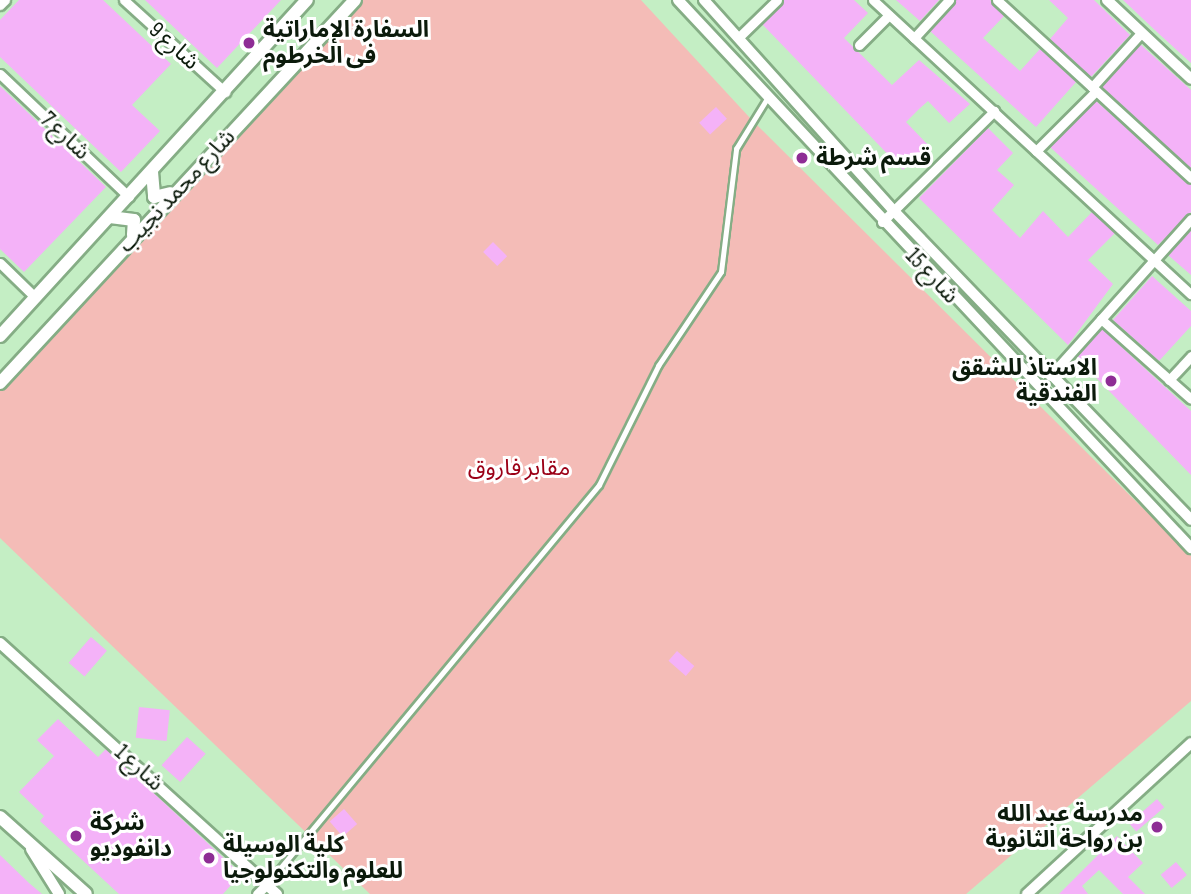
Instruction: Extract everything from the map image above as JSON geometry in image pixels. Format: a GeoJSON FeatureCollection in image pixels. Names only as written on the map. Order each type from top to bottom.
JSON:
{"type":"FeatureCollection","features":[{"type":"Feature","properties":{"kind":"main road","name":"شارع محمد نجيب"},"geometry":{"type":"LineString","coordinates":[[0,336],[307,0]]}},
{"type":"Feature","properties":{"kind":"main road","name":"شارع محمد نجيب"},"geometry":{"type":"LineString","coordinates":[[0,383],[355,0]]}},
{"type":"Feature","properties":{"kind":"main road"},"geometry":{"type":"LineString","coordinates":[[152,172],[157,199],[177,189]]}},
{"type":"Feature","properties":{"kind":"main road"},"geometry":{"type":"LineString","coordinates":[[110,217],[134,220],[131,239]]}},
{"type":"Feature","properties":{"kind":"main road"},"geometry":{"type":"LineString","coordinates":[[0,817],[86,894]]}},
{"type":"Feature","properties":{"kind":"street"},"geometry":{"type":"LineString","coordinates":[[0,5],[5,0]]}},
{"type":"Feature","properties":{"kind":"street","name":"شارع 9"},"geometry":{"type":"LineString","coordinates":[[124,0],[225,92]]}},
{"type":"Feature","properties":{"kind":"street","name":"شارع 15"},"geometry":{"type":"LineString","coordinates":[[678,0],[882,222],[1191,547]]}},
{"type":"Feature","properties":{"kind":"street","name":"شارع 15"},"geometry":{"type":"LineString","coordinates":[[704,0],[893,210],[1191,520]]}},
{"type":"Feature","properties":{"kind":"street"},"geometry":{"type":"LineString","coordinates":[[739,37],[777,0]]}},
{"type":"Feature","properties":{"kind":"street"},"geometry":{"type":"LineString","coordinates":[[873,0],[1191,294]]}},
{"type":"Feature","properties":{"kind":"street"},"geometry":{"type":"LineString","coordinates":[[915,38],[949,0]]}},
{"type":"Feature","properties":{"kind":"street"},"geometry":{"type":"LineString","coordinates":[[997,0],[1191,178]]}},
{"type":"Feature","properties":{"kind":"street"},"geometry":{"type":"LineString","coordinates":[[1107,0],[1191,79]]}},
{"type":"Feature","properties":{"kind":"street"},"geometry":{"type":"LineString","coordinates":[[859,44],[889,15]]}},
{"type":"Feature","properties":{"kind":"street"},"geometry":{"type":"LineString","coordinates":[[1036,151],[1094,89],[1140,33]]}},
{"type":"Feature","properties":{"kind":"street","name":"شارع 7"},"geometry":{"type":"LineString","coordinates":[[0,74],[129,197]]}},
{"type":"Feature","properties":{"kind":"street"},"geometry":{"type":"LineString","coordinates":[[882,222],[994,111]]}},
{"type":"Feature","properties":{"kind":"street"},"geometry":{"type":"LineString","coordinates":[[1050,376],[1191,219]]}},
{"type":"Feature","properties":{"kind":"street"},"geometry":{"type":"LineString","coordinates":[[0,263],[35,297]]}},
{"type":"Feature","properties":{"kind":"street"},"geometry":{"type":"LineString","coordinates":[[1101,319],[1191,399]]}},
{"type":"Feature","properties":{"kind":"street"},"geometry":{"type":"LineString","coordinates":[[1169,380],[1191,356]]}},
{"type":"Feature","properties":{"kind":"street","name":"شارع 1"},"geometry":{"type":"LineString","coordinates":[[0,643],[277,894]]}},
{"type":"Feature","properties":{"kind":"street"},"geometry":{"type":"LineString","coordinates":[[1027,894],[1191,743]]}},
{"type":"Feature","properties":{"kind":"street"},"geometry":{"type":"LineString","coordinates":[[24,838],[59,894]]}},
{"type":"Feature","properties":{"kind":"street"},"geometry":{"type":"LineString","coordinates":[[257,894],[267,884]]}},
{"type":"Feature","properties":{"kind":"lane"},"geometry":{"type":"LineString","coordinates":[[267,884],[594,494],[658,366],[721,272],[736,149],[769,96]]}},
{"type":"Feature","properties":{"kind":"green space","name":"مقابر فاروق"},"geometry":{"type":"Polygon","coordinates":[[[359,0],[641,0],[750,118],[1191,556],[1191,701],[966,894],[370,894],[0,538],[0,383],[359,0]]]}},
{"type":"Feature","properties":{"kind":"building"},"geometry":{"type":"Polygon","coordinates":[[[19,0],[103,0],[171,64],[132,105],[160,131],[121,172],[0,57],[0,20],[19,0]]]}},
{"type":"Feature","properties":{"kind":"building"},"geometry":{"type":"Polygon","coordinates":[[[145,0],[281,0],[217,68],[145,0]]]}},
{"type":"Feature","properties":{"kind":"building"},"geometry":{"type":"Polygon","coordinates":[[[784,0],[854,0],[868,13],[844,38],[892,85],[919,60],[970,104],[949,123],[928,101],[919,109],[906,122],[929,146],[903,170],[762,24],[784,0]]]}},
{"type":"Feature","properties":{"kind":"building"},"geometry":{"type":"Polygon","coordinates":[[[896,0],[939,0],[920,21],[896,0]]]}},
{"type":"Feature","properties":{"kind":"building"},"geometry":{"type":"Polygon","coordinates":[[[956,0],[990,0],[1004,16],[983,38],[1020,71],[1040,49],[1076,82],[1036,127],[930,31],[956,0]]]}},
{"type":"Feature","properties":{"kind":"building"},"geometry":{"type":"Polygon","coordinates":[[[1049,0],[1094,0],[1130,35],[1091,77],[1050,39],[1068,18],[1049,0]]]}},
{"type":"Feature","properties":{"kind":"building"},"geometry":{"type":"Polygon","coordinates":[[[1123,0],[1191,0],[1191,63],[1158,33],[1123,0]]]}},
{"type":"Feature","properties":{"kind":"building"},"geometry":{"type":"Polygon","coordinates":[[[1140,44],[1191,90],[1191,169],[1102,87],[1140,44]]]}},
{"type":"Feature","properties":{"kind":"building"},"geometry":{"type":"Polygon","coordinates":[[[0,86],[106,187],[24,272],[0,249],[0,86]]]}},
{"type":"Feature","properties":{"kind":"building"},"geometry":{"type":"Polygon","coordinates":[[[1096,101],[1191,185],[1191,212],[1158,245],[1050,147],[1096,101]]]}},
{"type":"Feature","properties":{"kind":"building"},"geometry":{"type":"Polygon","coordinates":[[[716,107],[727,119],[710,134],[699,123],[716,107]]]}},
{"type":"Feature","properties":{"kind":"building"},"geometry":{"type":"Polygon","coordinates":[[[988,128],[1013,153],[997,170],[1014,185],[992,210],[1020,238],[1043,211],[1068,237],[1092,212],[1115,233],[1088,260],[1113,284],[1068,345],[919,198],[988,128]]]}},
{"type":"Feature","properties":{"kind":"building"},"geometry":{"type":"Polygon","coordinates":[[[1191,229],[1191,275],[1168,255],[1191,229]]]}},
{"type":"Feature","properties":{"kind":"building"},"geometry":{"type":"Polygon","coordinates":[[[493,242],[507,256],[497,266],[483,252],[493,242]]]}},
{"type":"Feature","properties":{"kind":"building"},"geometry":{"type":"Polygon","coordinates":[[[1152,276],[1191,311],[1191,326],[1159,361],[1113,320],[1152,276]]]}},
{"type":"Feature","properties":{"kind":"building"},"geometry":{"type":"Polygon","coordinates":[[[1102,329],[1191,411],[1191,475],[1076,357],[1102,329]]]}},
{"type":"Feature","properties":{"kind":"building"},"geometry":{"type":"Polygon","coordinates":[[[91,637],[107,651],[85,676],[69,663],[91,637]]]}},
{"type":"Feature","properties":{"kind":"building"},"geometry":{"type":"Polygon","coordinates":[[[677,651],[694,666],[686,676],[668,661],[677,651]]]}},
{"type":"Feature","properties":{"kind":"building"},"geometry":{"type":"Polygon","coordinates":[[[139,707],[170,710],[167,741],[136,738],[139,707]]]}},
{"type":"Feature","properties":{"kind":"building"},"geometry":{"type":"Polygon","coordinates":[[[58,719],[98,757],[106,749],[241,874],[223,894],[119,894],[40,821],[44,816],[19,792],[54,756],[37,740],[58,719]]]}},
{"type":"Feature","properties":{"kind":"building"},"geometry":{"type":"Polygon","coordinates":[[[187,737],[206,754],[180,782],[162,765],[187,737]]]}},
{"type":"Feature","properties":{"kind":"building"},"geometry":{"type":"Polygon","coordinates":[[[1157,799],[1164,807],[1136,832],[1129,823],[1157,799]]]}},
{"type":"Feature","properties":{"kind":"building"},"geometry":{"type":"Polygon","coordinates":[[[344,809],[357,824],[343,837],[330,821],[344,809]]]}},
{"type":"Feature","properties":{"kind":"building"},"geometry":{"type":"Polygon","coordinates":[[[1117,836],[1143,863],[1128,877],[1145,894],[1123,894],[1099,870],[1082,886],[1088,894],[1059,894],[1117,836]]]}},
{"type":"Feature","properties":{"kind":"building"},"geometry":{"type":"Polygon","coordinates":[[[0,855],[29,883],[42,894],[0,894],[0,855]]]}},
{"type":"Feature","properties":{"kind":"building"},"geometry":{"type":"Polygon","coordinates":[[[1176,862],[1187,875],[1172,888],[1161,875],[1176,862]]]}},
{"type":"Feature","properties":{"kind":"place","name":"السفارة الإماراتية فى الخرطوم"},"geometry":{"type":"Point","coordinates":[249,43]}},
{"type":"Feature","properties":{"kind":"place","name":"قسم شرطة"},"geometry":{"type":"Point","coordinates":[802,158]}},
{"type":"Feature","properties":{"kind":"place","name":"الاستاذ للشقق الفندقية"},"geometry":{"type":"Point","coordinates":[1111,381]}},
{"type":"Feature","properties":{"kind":"place","name":"مدرسة عبد الله بن رواحة الثانوية"},"geometry":{"type":"Point","coordinates":[1157,827]}},
{"type":"Feature","properties":{"kind":"place","name":"شركة دانفوديو"},"geometry":{"type":"Point","coordinates":[76,836]}},
{"type":"Feature","properties":{"kind":"place","name":"كلية الوسيلة للعلوم والتكنولوجيا"},"geometry":{"type":"Point","coordinates":[209,858]}}]}
